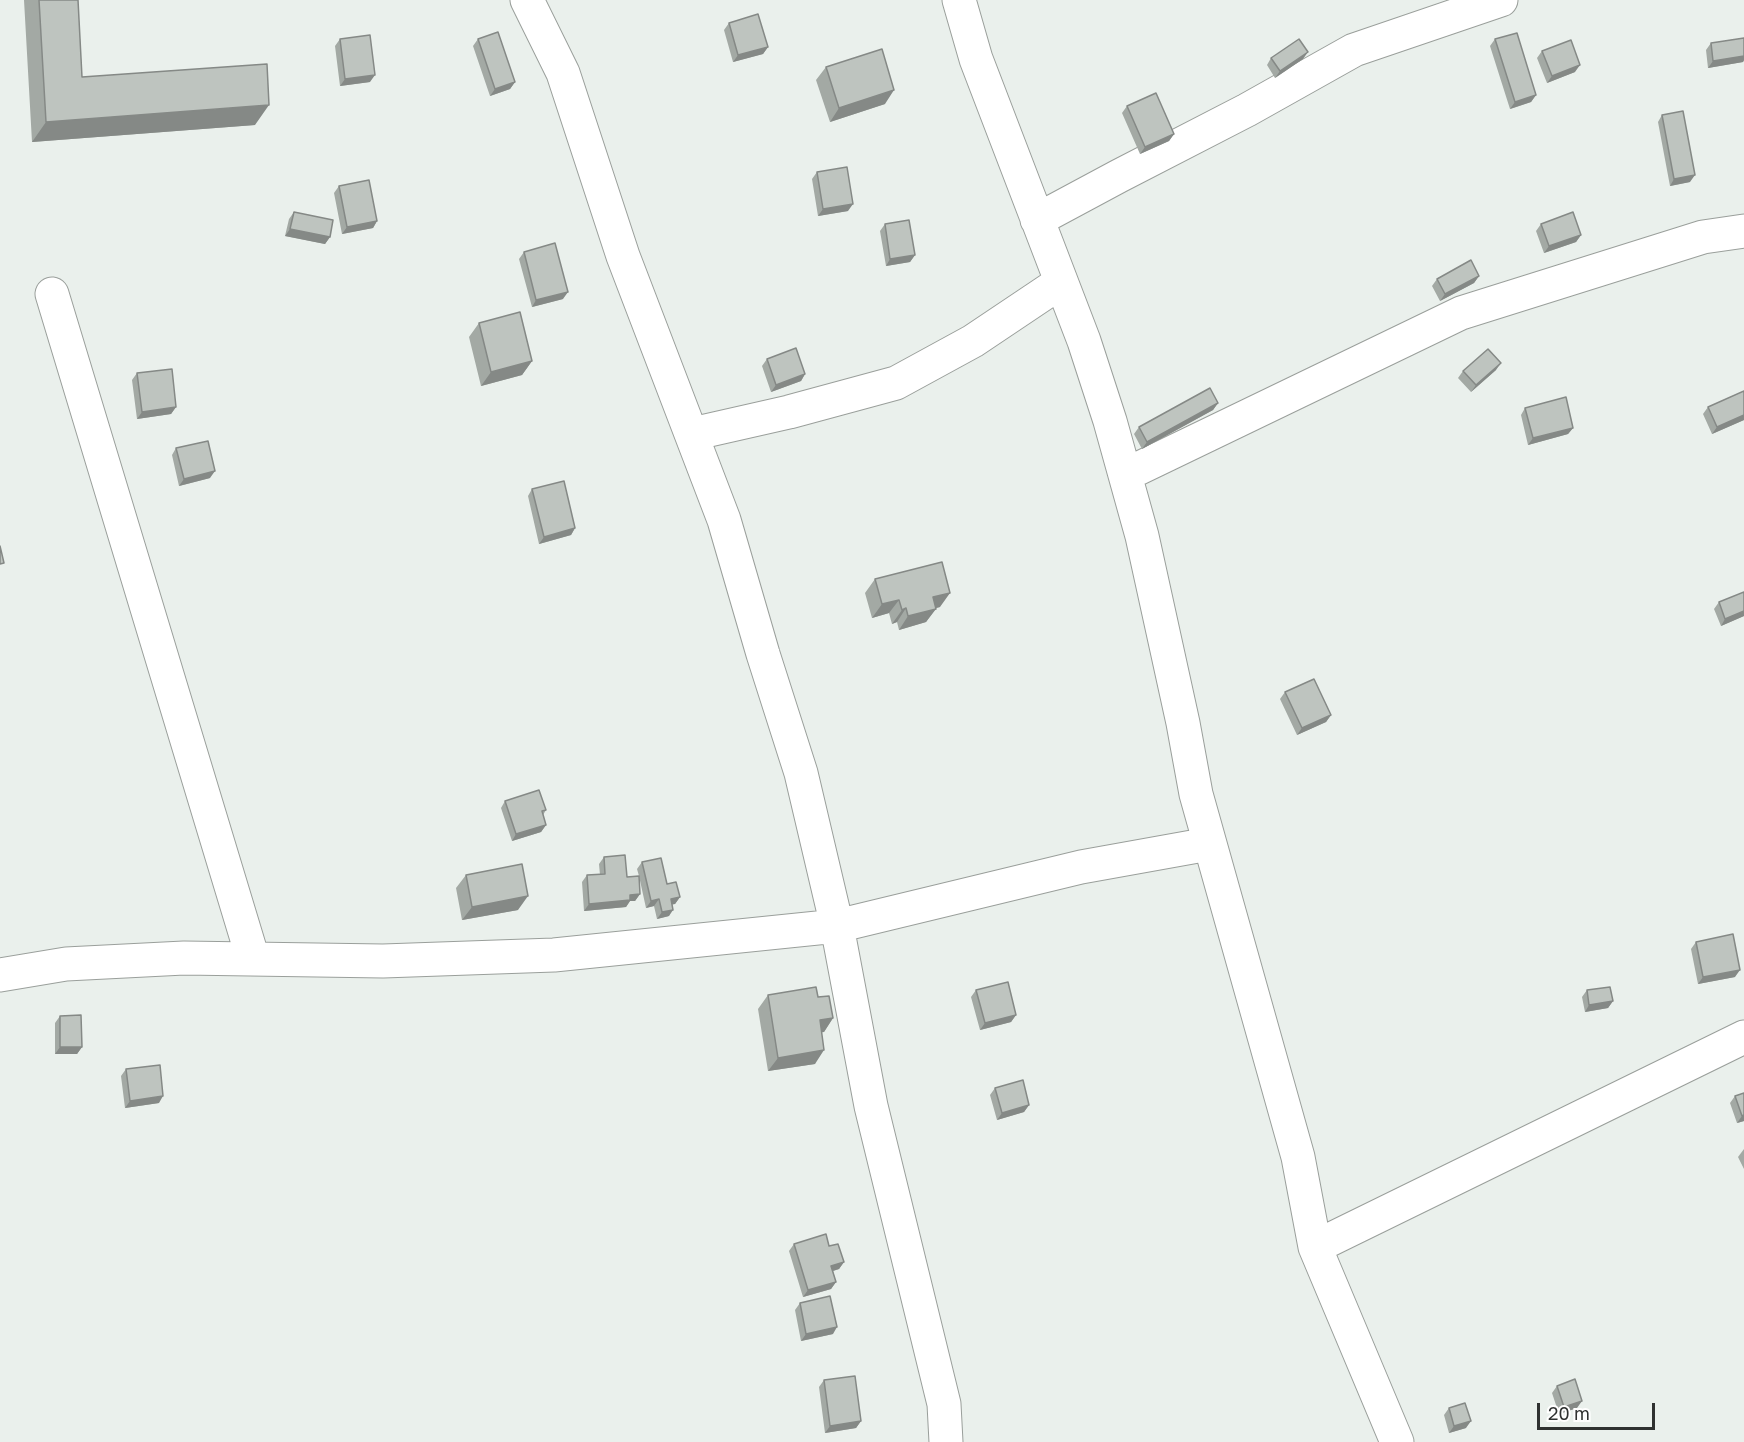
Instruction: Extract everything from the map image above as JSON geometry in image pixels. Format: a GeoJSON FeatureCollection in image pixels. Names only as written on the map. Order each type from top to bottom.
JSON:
{"type":"FeatureCollection","features":[{"type":"Feature","properties":{"kind":"street"},"geometry":{"type":"LineString","coordinates":[[526,0],[563,73],[623,256],[724,520],[801,773],[837,926],[871,1106],[944,1404],[946,1442]]}},
{"type":"Feature","properties":{"kind":"street"},"geometry":{"type":"LineString","coordinates":[[959,0],[976,59],[1084,341],[1110,421],[1142,536],[1181,712],[1196,794],[1298,1157],[1315,1247],[1397,1442]]}},
{"type":"Feature","properties":{"kind":"street"},"geometry":{"type":"LineString","coordinates":[[1037,220],[1248,111],[1354,50],[1501,0]]}},
{"type":"Feature","properties":{"kind":"street"},"geometry":{"type":"LineString","coordinates":[[1125,475],[1461,313],[1702,237],[1744,231]]}},
{"type":"Feature","properties":{"kind":"street"},"geometry":{"type":"LineString","coordinates":[[692,434],[789,412],[896,383],[973,341],[1061,282]]}},
{"type":"Feature","properties":{"kind":"street"},"geometry":{"type":"LineString","coordinates":[[52,294],[253,959]]}},
{"type":"Feature","properties":{"kind":"street"},"geometry":{"type":"LineString","coordinates":[[0,975],[66,964],[184,958],[382,961],[554,955],[837,926],[1081,867],[1209,844]]}},
{"type":"Feature","properties":{"kind":"street"},"geometry":{"type":"LineString","coordinates":[[1315,1247],[1744,1037]]}},
{"type":"Feature","properties":{"kind":"building"},"geometry":{"type":"Polygon","coordinates":[[[39,0],[78,0],[82,77],[267,64],[269,105],[46,122],[39,0]]]}},
{"type":"Feature","properties":{"kind":"building"},"geometry":{"type":"Polygon","coordinates":[[[758,14],[768,47],[738,55],[729,23],[758,14]]]}},
{"type":"Feature","properties":{"kind":"building"},"geometry":{"type":"Polygon","coordinates":[[[498,32],[515,82],[495,89],[478,39],[498,32]]]}},
{"type":"Feature","properties":{"kind":"building"},"geometry":{"type":"Polygon","coordinates":[[[1517,33],[1536,95],[1515,102],[1495,39],[1517,33]]]}},
{"type":"Feature","properties":{"kind":"building"},"geometry":{"type":"Polygon","coordinates":[[[370,35],[375,75],[345,79],[340,39],[370,35]]]}},
{"type":"Feature","properties":{"kind":"building"},"geometry":{"type":"Polygon","coordinates":[[[1744,38],[1744,56],[1713,61],[1711,43],[1744,38]]]}},
{"type":"Feature","properties":{"kind":"building"},"geometry":{"type":"Polygon","coordinates":[[[1299,39],[1308,52],[1280,71],[1271,58],[1299,39]]]}},
{"type":"Feature","properties":{"kind":"building"},"geometry":{"type":"Polygon","coordinates":[[[1571,40],[1580,65],[1552,76],[1542,51],[1571,40]]]}},
{"type":"Feature","properties":{"kind":"building"},"geometry":{"type":"Polygon","coordinates":[[[882,49],[894,90],[839,108],[826,67],[882,49]]]}},
{"type":"Feature","properties":{"kind":"building"},"geometry":{"type":"Polygon","coordinates":[[[1156,93],[1174,134],[1145,147],[1127,106],[1156,93]]]}},
{"type":"Feature","properties":{"kind":"building"},"geometry":{"type":"Polygon","coordinates":[[[1683,111],[1695,175],[1674,179],[1662,115],[1683,111]]]}},
{"type":"Feature","properties":{"kind":"building"},"geometry":{"type":"Polygon","coordinates":[[[847,167],[853,204],[823,209],[817,172],[847,167]]]}},
{"type":"Feature","properties":{"kind":"building"},"geometry":{"type":"Polygon","coordinates":[[[369,180],[377,221],[347,227],[339,186],[369,180]]]}},
{"type":"Feature","properties":{"kind":"building"},"geometry":{"type":"Polygon","coordinates":[[[294,212],[333,220],[330,237],[290,229],[294,212]]]}},
{"type":"Feature","properties":{"kind":"building"},"geometry":{"type":"Polygon","coordinates":[[[1573,212],[1581,235],[1549,246],[1541,224],[1573,212]]]}},
{"type":"Feature","properties":{"kind":"building"},"geometry":{"type":"Polygon","coordinates":[[[909,220],[915,255],[890,259],[885,224],[909,220]]]}},
{"type":"Feature","properties":{"kind":"building"},"geometry":{"type":"Polygon","coordinates":[[[555,243],[568,292],[536,300],[524,252],[555,243]]]}},
{"type":"Feature","properties":{"kind":"building"},"geometry":{"type":"Polygon","coordinates":[[[1471,260],[1479,276],[1445,294],[1437,279],[1471,260]]]}},
{"type":"Feature","properties":{"kind":"building"},"geometry":{"type":"Polygon","coordinates":[[[520,312],[532,361],[491,372],[479,323],[520,312]]]}},
{"type":"Feature","properties":{"kind":"building"},"geometry":{"type":"Polygon","coordinates":[[[796,348],[805,374],[776,385],[767,359],[796,348]]]}},
{"type":"Feature","properties":{"kind":"building"},"geometry":{"type":"Polygon","coordinates":[[[1488,349],[1501,363],[1476,385],[1463,371],[1488,349]]]}},
{"type":"Feature","properties":{"kind":"building"},"geometry":{"type":"Polygon","coordinates":[[[172,369],[176,407],[142,412],[137,373],[172,369]]]}},
{"type":"Feature","properties":{"kind":"building"},"geometry":{"type":"Polygon","coordinates":[[[1210,388],[1218,403],[1147,442],[1139,427],[1210,388]]]}},
{"type":"Feature","properties":{"kind":"building"},"geometry":{"type":"Polygon","coordinates":[[[1744,391],[1744,415],[1717,427],[1708,407],[1744,391]]]}},
{"type":"Feature","properties":{"kind":"building"},"geometry":{"type":"Polygon","coordinates":[[[1566,397],[1573,428],[1533,438],[1525,408],[1566,397]]]}},
{"type":"Feature","properties":{"kind":"building"},"geometry":{"type":"Polygon","coordinates":[[[208,441],[215,471],[184,479],[176,448],[208,441]]]}},
{"type":"Feature","properties":{"kind":"building"},"geometry":{"type":"Polygon","coordinates":[[[564,481],[575,528],[544,537],[532,489],[564,481]]]}},
{"type":"Feature","properties":{"kind":"building"},"geometry":{"type":"Polygon","coordinates":[[[0,546],[4,563],[0,564],[0,546]]]}},
{"type":"Feature","properties":{"kind":"building"},"geometry":{"type":"Polygon","coordinates":[[[942,562],[950,593],[933,597],[936,609],[908,616],[906,608],[902,610],[899,600],[882,604],[875,579],[942,562]]]}},
{"type":"Feature","properties":{"kind":"building"},"geometry":{"type":"Polygon","coordinates":[[[1744,592],[1744,611],[1725,619],[1719,602],[1744,592]]]}},
{"type":"Feature","properties":{"kind":"building"},"geometry":{"type":"Polygon","coordinates":[[[1314,679],[1331,715],[1302,728],[1285,692],[1314,679]]]}},
{"type":"Feature","properties":{"kind":"building"},"geometry":{"type":"Polygon","coordinates":[[[539,790],[546,810],[542,811],[546,825],[516,834],[505,801],[539,790]]]}},
{"type":"Feature","properties":{"kind":"building"},"geometry":{"type":"Polygon","coordinates":[[[625,855],[627,877],[639,876],[640,894],[630,895],[630,900],[589,904],[587,875],[605,874],[604,857],[625,855]]]}},
{"type":"Feature","properties":{"kind":"building"},"geometry":{"type":"Polygon","coordinates":[[[661,858],[667,884],[676,882],[680,897],[671,899],[673,910],[662,912],[659,899],[651,901],[642,862],[661,858]]]}},
{"type":"Feature","properties":{"kind":"building"},"geometry":{"type":"Polygon","coordinates":[[[522,864],[528,896],[472,907],[466,875],[522,864]]]}},
{"type":"Feature","properties":{"kind":"building"},"geometry":{"type":"Polygon","coordinates":[[[1733,934],[1740,970],[1703,977],[1696,942],[1733,934]]]}},
{"type":"Feature","properties":{"kind":"building"},"geometry":{"type":"Polygon","coordinates":[[[1008,982],[1016,1015],[985,1023],[976,990],[1008,982]]]}},
{"type":"Feature","properties":{"kind":"building"},"geometry":{"type":"Polygon","coordinates":[[[816,987],[818,997],[829,996],[833,1018],[820,1020],[824,1050],[778,1058],[768,995],[816,987]]]}},
{"type":"Feature","properties":{"kind":"building"},"geometry":{"type":"Polygon","coordinates":[[[1610,987],[1613,1001],[1589,1005],[1587,990],[1610,987]]]}},
{"type":"Feature","properties":{"kind":"building"},"geometry":{"type":"Polygon","coordinates":[[[81,1015],[82,1047],[60,1047],[60,1016],[81,1015]]]}},
{"type":"Feature","properties":{"kind":"building"},"geometry":{"type":"Polygon","coordinates":[[[160,1065],[163,1096],[130,1101],[126,1069],[160,1065]]]}},
{"type":"Feature","properties":{"kind":"building"},"geometry":{"type":"Polygon","coordinates":[[[1023,1080],[1029,1105],[1002,1113],[995,1088],[1023,1080]]]}},
{"type":"Feature","properties":{"kind":"building"},"geometry":{"type":"Polygon","coordinates":[[[1744,1093],[1744,1115],[1742,1116],[1735,1096],[1744,1093]]]}},
{"type":"Feature","properties":{"kind":"building"},"geometry":{"type":"Polygon","coordinates":[[[826,1234],[829,1246],[838,1244],[844,1262],[831,1266],[836,1282],[808,1290],[794,1244],[826,1234]]]}},
{"type":"Feature","properties":{"kind":"building"},"geometry":{"type":"Polygon","coordinates":[[[830,1296],[837,1327],[806,1334],[800,1303],[830,1296]]]}},
{"type":"Feature","properties":{"kind":"building"},"geometry":{"type":"Polygon","coordinates":[[[855,1376],[861,1421],[830,1426],[824,1380],[855,1376]]]}},
{"type":"Feature","properties":{"kind":"building"},"geometry":{"type":"Polygon","coordinates":[[[1575,1379],[1582,1401],[1564,1407],[1557,1386],[1575,1379]]]}},
{"type":"Feature","properties":{"kind":"building"},"geometry":{"type":"Polygon","coordinates":[[[1465,1403],[1471,1421],[1454,1426],[1449,1408],[1465,1403]]]}}]}
